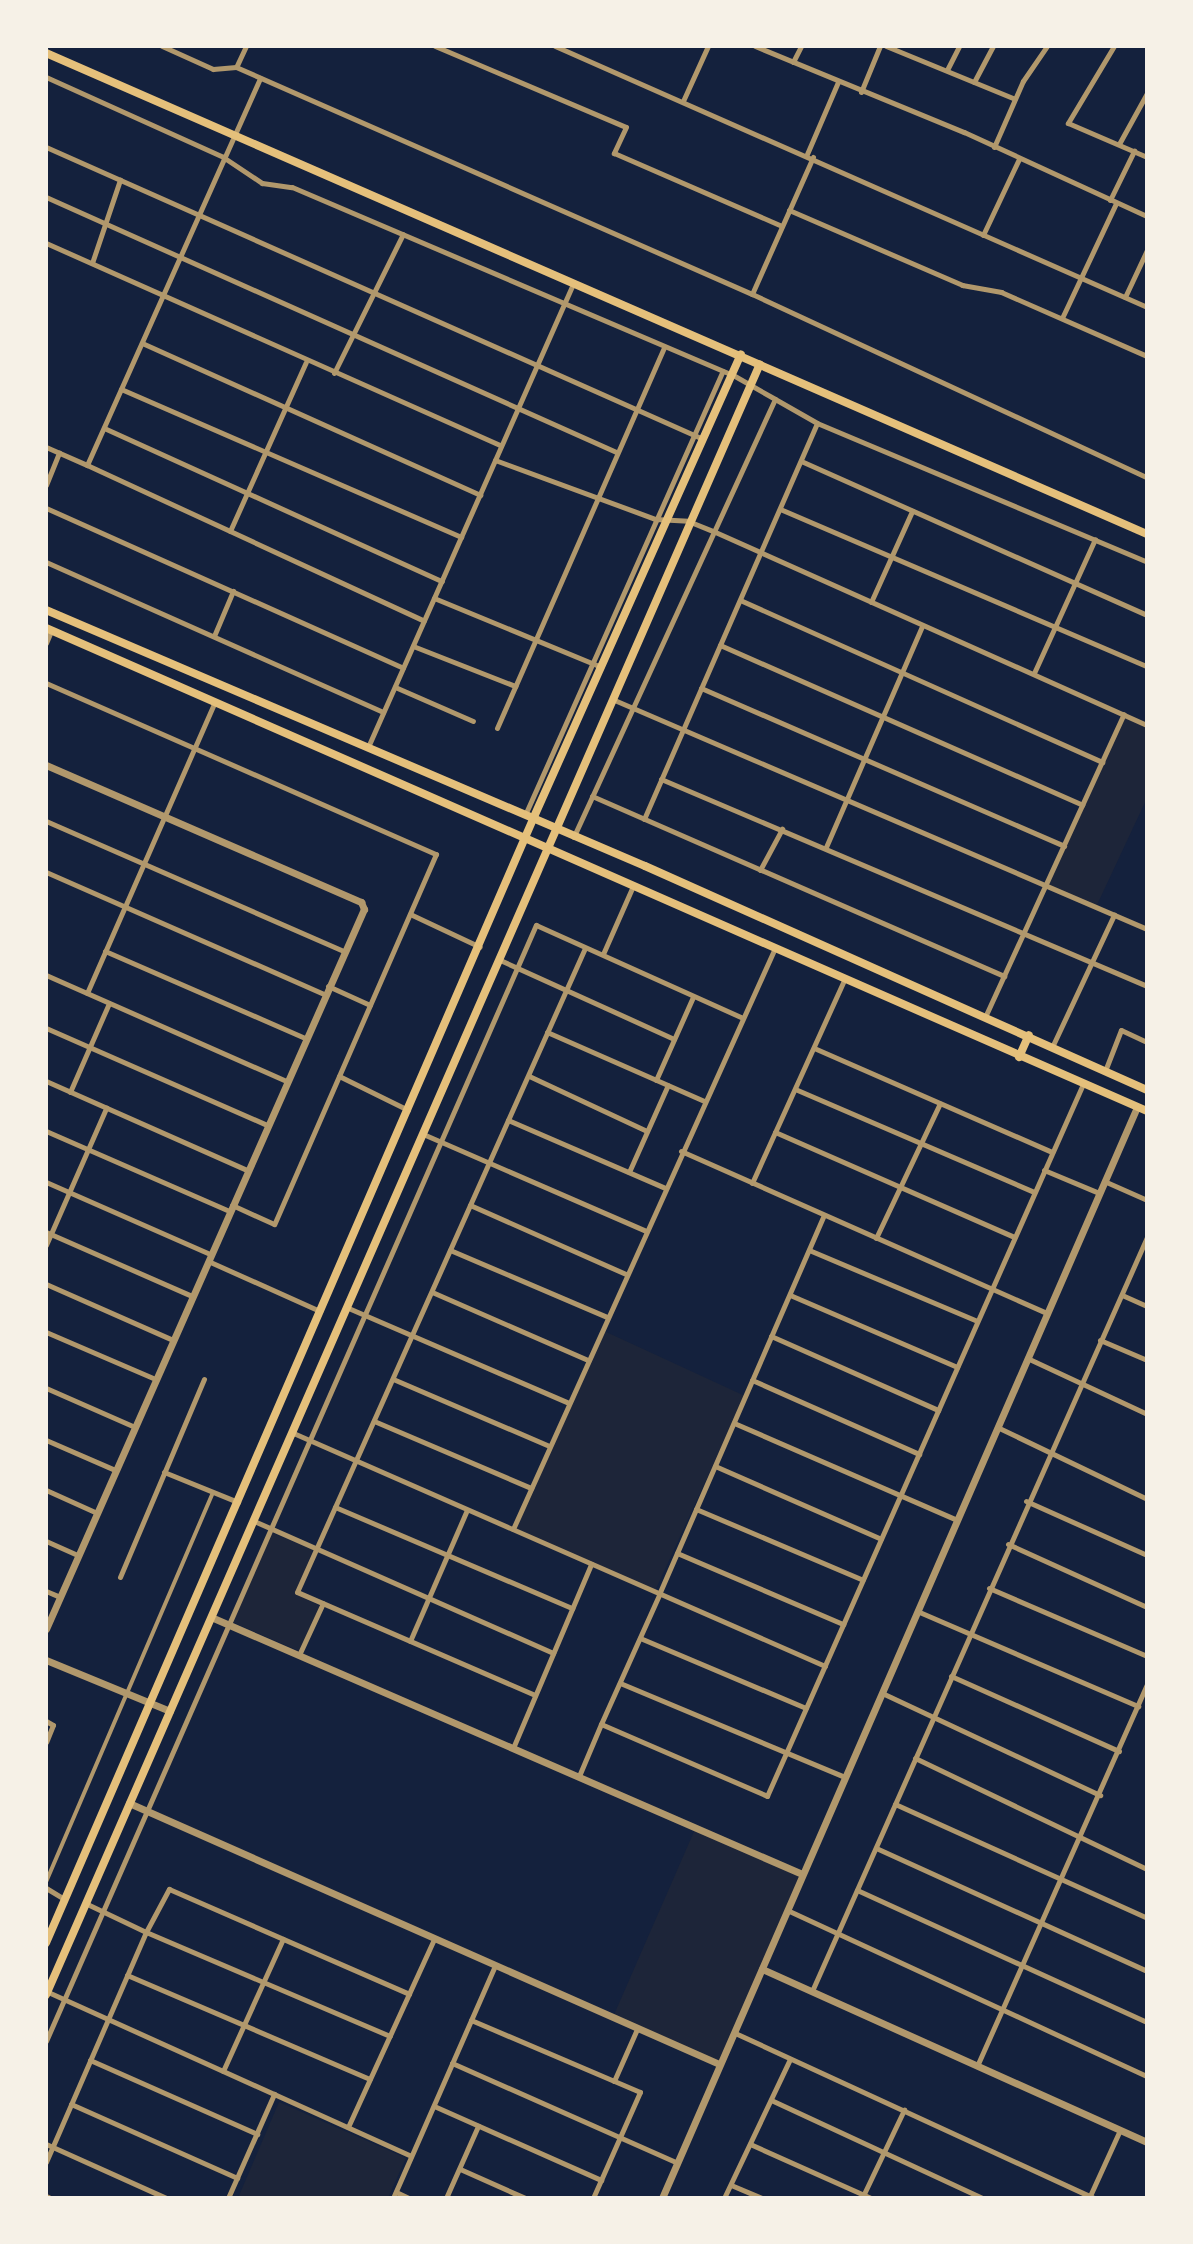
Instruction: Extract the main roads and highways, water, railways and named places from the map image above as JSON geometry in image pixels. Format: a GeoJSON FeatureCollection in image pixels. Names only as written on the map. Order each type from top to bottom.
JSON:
{"type":"FeatureCollection","features":[{"type":"Feature","properties":{"kind":"main road"},"geometry":{"type":"LineString","coordinates":[[46,53],[741,354],[1147,534]]}},
{"type":"Feature","properties":{"kind":"main road"},"geometry":{"type":"LineString","coordinates":[[46,1943],[481,948],[526,838],[529,818],[666,519],[698,437],[733,375],[741,354]]}},
{"type":"Feature","properties":{"kind":"main road"},"geometry":{"type":"LineString","coordinates":[[47,1994],[251,1520],[500,960],[688,521],[760,364]]}},
{"type":"Feature","properties":{"kind":"main road"},"geometry":{"type":"LineString","coordinates":[[46,610],[1053,1045],[1147,1090]]}},
{"type":"Feature","properties":{"kind":"main road"},"geometry":{"type":"LineString","coordinates":[[49,630],[1147,1111]]}},
{"type":"Feature","properties":{"kind":"main road"},"geometry":{"type":"LineString","coordinates":[[1019,1057],[1029,1035]]}}]}
